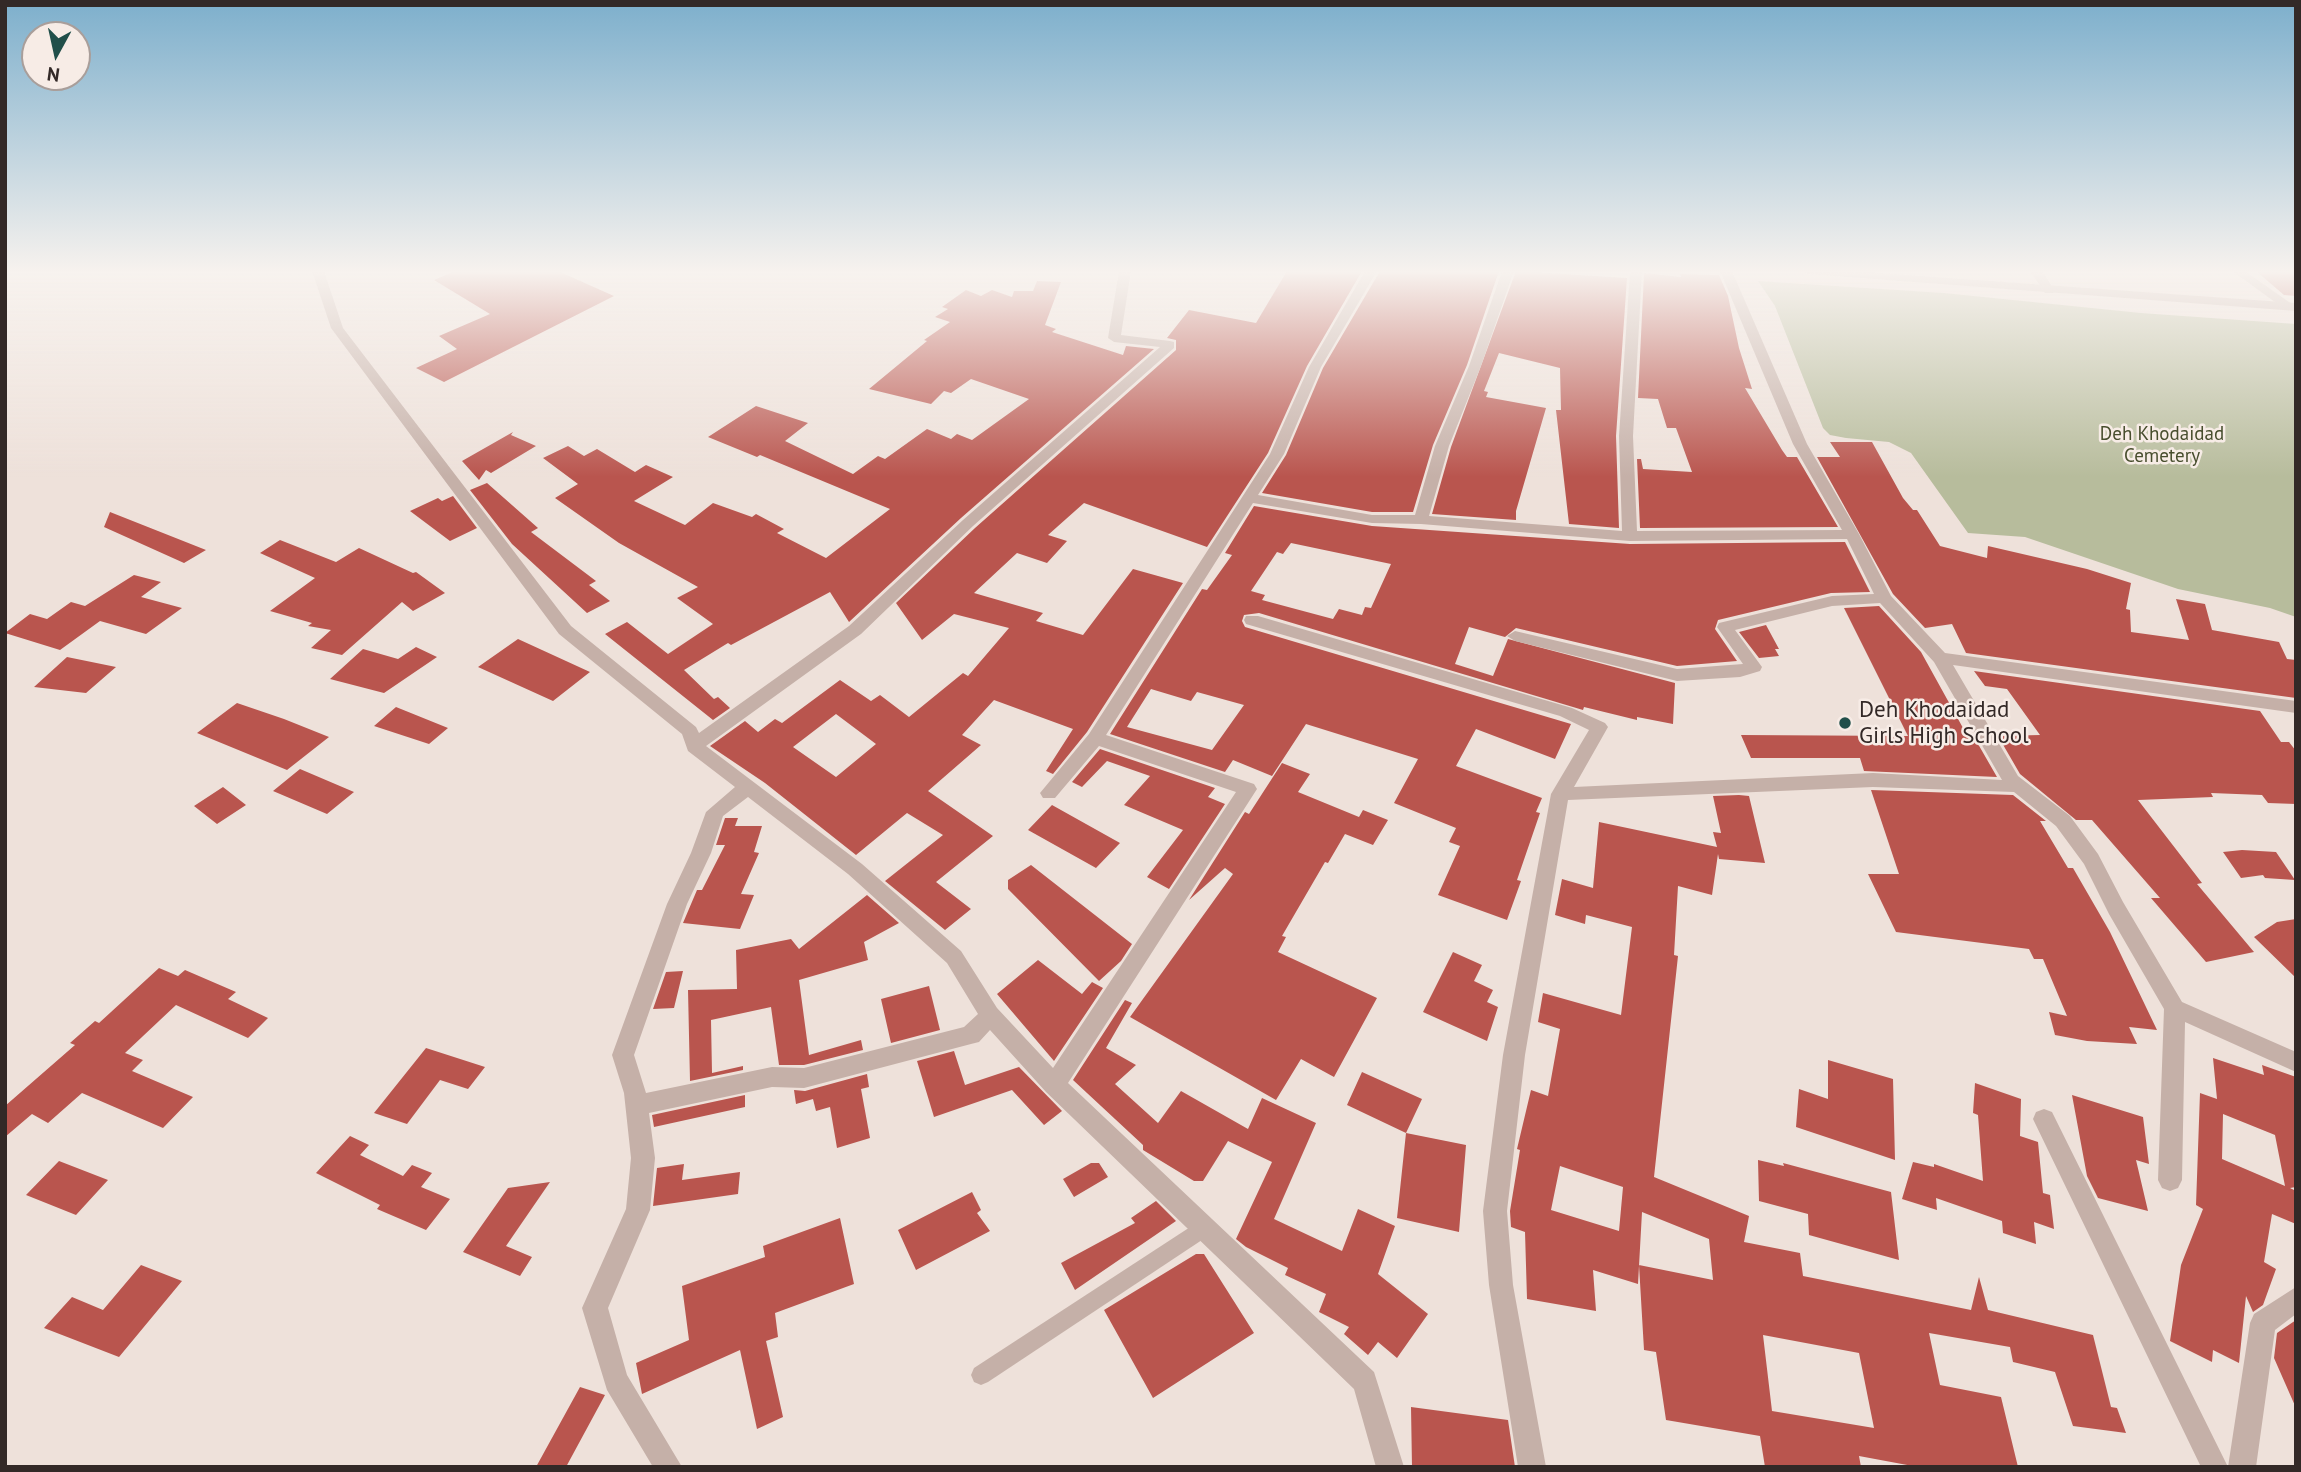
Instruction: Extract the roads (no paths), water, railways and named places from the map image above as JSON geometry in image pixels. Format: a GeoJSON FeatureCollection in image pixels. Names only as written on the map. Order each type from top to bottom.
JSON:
{"type":"FeatureCollection","features":[{"type":"Feature","properties":{"kind":"street"},"geometry":{"type":"LineString","coordinates":[[347,340],[565,630],[690,731],[694,746],[855,869],[954,957],[990,1015],[1054,1085],[1365,1381],[1390,1467]]}},
{"type":"Feature","properties":{"kind":"street"},"geometry":{"type":"LineString","coordinates":[[694,746],[855,630],[968,523],[1170,345],[1128,340]]}},
{"type":"Feature","properties":{"kind":"street"},"geometry":{"type":"LineString","coordinates":[[1049,793],[1095,738],[1277,453],[1315,367],[1331,340]]}},
{"type":"Feature","properties":{"kind":"street"},"geometry":{"type":"LineString","coordinates":[[1420,520],[1442,446],[1484,340]]}},
{"type":"Feature","properties":{"kind":"street"},"geometry":{"type":"LineString","coordinates":[[1630,536],[1626,436],[1632,340]]}},
{"type":"Feature","properties":{"kind":"street"},"geometry":{"type":"LineString","coordinates":[[1755,340],[1800,444],[1852,534],[1884,598],[1940,658],[2012,781],[2063,821],[2091,859],[2116,908],[2175,1008],[2170,1180]]}},
{"type":"Feature","properties":{"kind":"street"},"geometry":{"type":"LineString","coordinates":[[1249,498],[1371,519],[1420,520],[1630,536],[1852,534]]}},
{"type":"Feature","properties":{"kind":"street"},"geometry":{"type":"LineString","coordinates":[[1515,636],[1677,675],[1740,671],[1754,667],[1725,627],[1832,601],[1884,598]]}},
{"type":"Feature","properties":{"kind":"street"},"geometry":{"type":"LineString","coordinates":[[1252,620],[1566,712],[1599,727],[1560,794],[1514,1055],[1495,1211],[1501,1285],[1532,1467]]}},
{"type":"Feature","properties":{"kind":"street"},"geometry":{"type":"LineString","coordinates":[[1940,658],[2296,708]]}},
{"type":"Feature","properties":{"kind":"street"},"geometry":{"type":"LineString","coordinates":[[1054,1085],[1248,789],[1095,738]]}},
{"type":"Feature","properties":{"kind":"street"},"geometry":{"type":"LineString","coordinates":[[1560,794],[1873,780],[2009,787],[2012,781]]}},
{"type":"Feature","properties":{"kind":"street"},"geometry":{"type":"LineString","coordinates":[[669,1467],[616,1381],[595,1308],[638,1210],[643,1158],[636,1105],[623,1055],[677,904],[701,853],[715,812],[748,787]]}},
{"type":"Feature","properties":{"kind":"street"},"geometry":{"type":"LineString","coordinates":[[2175,1008],[2296,1062]]}},
{"type":"Feature","properties":{"kind":"street"},"geometry":{"type":"LineString","coordinates":[[636,1105],[772,1077],[804,1078],[971,1035],[990,1015]]}},
{"type":"Feature","properties":{"kind":"street"},"geometry":{"type":"LineString","coordinates":[[2044,1119],[2215,1467]]}},
{"type":"Feature","properties":{"kind":"street"},"geometry":{"type":"LineString","coordinates":[[2242,1467],[2263,1323],[2296,1299]]}},
{"type":"Feature","properties":{"kind":"lane"},"geometry":{"type":"LineString","coordinates":[[981,1375],[1204,1227]]}},
{"type":"Feature","properties":{"kind":"place","name":"Deh Khodaidad Girls High School"},"geometry":{"type":"Point","coordinates":[1845,723]}},
{"type":"Feature","properties":{"kind":"park label","name":"Deh Khodaidad Cemetery"},"geometry":{"type":"Point","coordinates":[2162,446]}}]}
